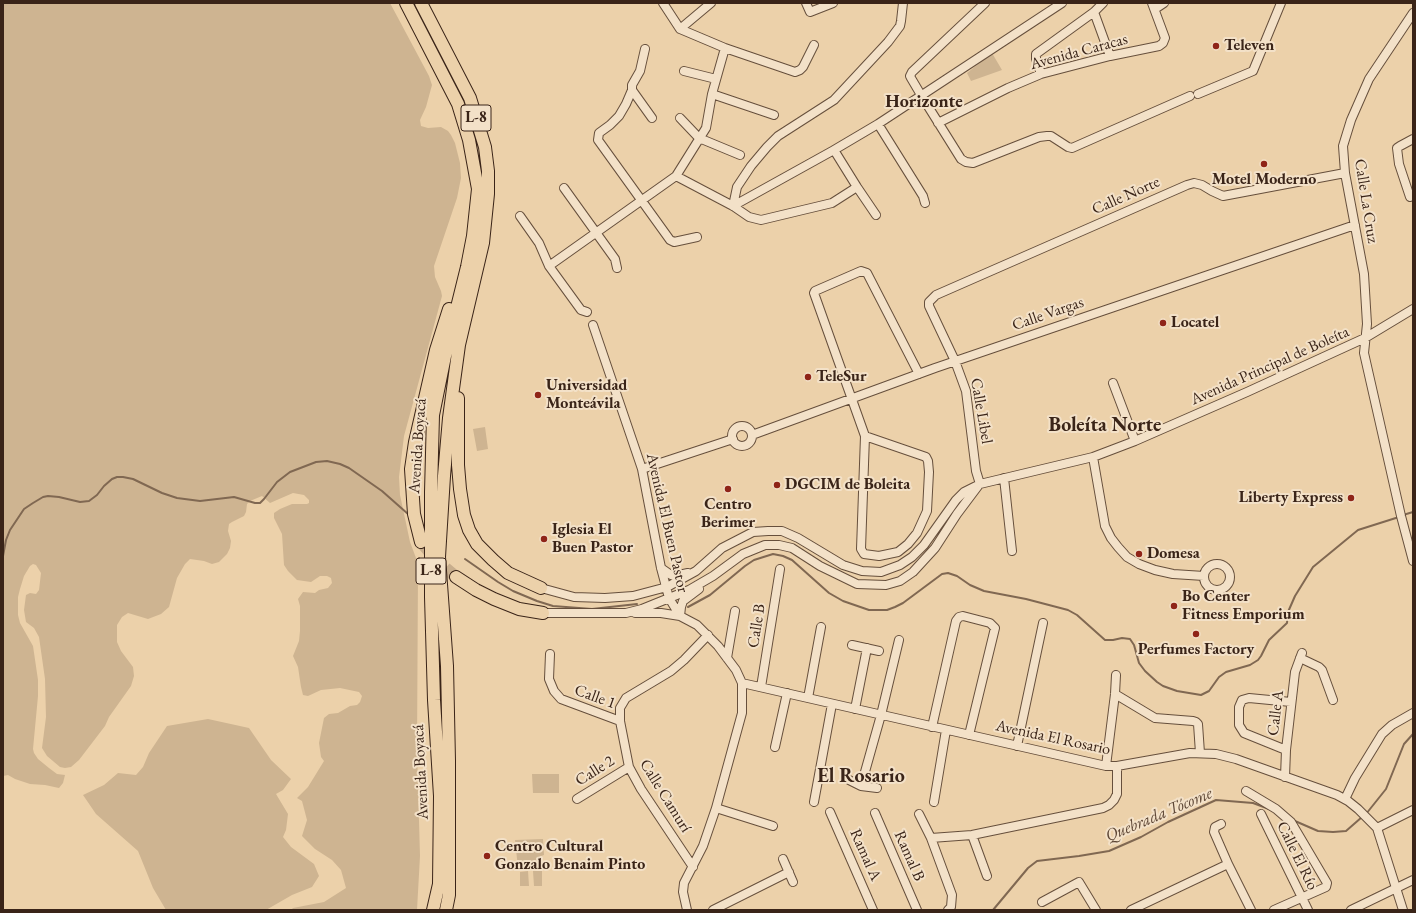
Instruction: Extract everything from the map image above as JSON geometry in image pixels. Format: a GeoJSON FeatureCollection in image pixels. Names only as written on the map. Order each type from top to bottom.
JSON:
{"type":"FeatureCollection","features":[{"type":"Feature","properties":{"kind":"highway","name":"Avenida Boyacá"},"geometry":{"type":"LineString","coordinates":[[406,3],[458,104],[469,140],[478,189],[473,236],[467,267],[444,356],[433,415],[431,597],[434,700],[440,796],[439,884],[433,910]]}},
{"type":"Feature","properties":{"kind":"highway","name":"Avenida Boyacá"},"geometry":{"type":"LineString","coordinates":[[421,3],[470,98],[485,147],[488,171],[488,194],[483,243],[459,345],[448,432],[439,557],[447,666],[449,761],[449,895],[446,910]]}},
{"type":"Feature","properties":{"kind":"highway"},"geometry":{"type":"LineString","coordinates":[[421,542],[414,514],[411,469],[436,350],[473,236]]}},
{"type":"Feature","properties":{"kind":"highway"},"geometry":{"type":"LineString","coordinates":[[459,345],[458,465],[464,515],[477,544],[493,560],[508,573],[541,588]]}},
{"type":"Feature","properties":{"kind":"highway"},"geometry":{"type":"LineString","coordinates":[[456,577],[476,590],[494,599],[519,609],[543,613]]}},
{"type":"Feature","properties":{"kind":"street"},"geometry":{"type":"LineString","coordinates":[[663,3],[680,29],[725,48],[795,72],[803,67],[814,45]]}},
{"type":"Feature","properties":{"kind":"street"},"geometry":{"type":"LineString","coordinates":[[680,29],[711,3]]}},
{"type":"Feature","properties":{"kind":"street"},"geometry":{"type":"LineString","coordinates":[[806,3],[810,12],[833,3]]}},
{"type":"Feature","properties":{"kind":"street"},"geometry":{"type":"LineString","coordinates":[[732,206],[737,186],[767,147],[778,136],[834,100],[888,42],[897,30],[901,21],[903,3]]}},
{"type":"Feature","properties":{"kind":"street"},"geometry":{"type":"LineString","coordinates":[[985,3],[912,72],[911,78],[961,158],[969,163],[1047,136],[1051,136],[1072,148],[1253,71],[1281,3]]}},
{"type":"Feature","properties":{"kind":"street"},"geometry":{"type":"LineString","coordinates":[[732,206],[878,124],[1062,3]]}},
{"type":"Feature","properties":{"kind":"street"},"geometry":{"type":"LineString","coordinates":[[1041,74],[1036,59],[1036,54],[1094,12],[1103,3]]}},
{"type":"Feature","properties":{"kind":"street"},"geometry":{"type":"LineString","coordinates":[[1154,6],[1164,3]]}},
{"type":"Feature","properties":{"kind":"street","name":"Avenida Caracas"},"geometry":{"type":"LineString","coordinates":[[938,123],[1008,88],[1041,74],[1110,56],[1154,48],[1163,43],[1165,38],[1154,6]]}},
{"type":"Feature","properties":{"kind":"street"},"geometry":{"type":"LineString","coordinates":[[1094,12],[1110,56]]}},
{"type":"Feature","properties":{"kind":"street","name":"Calle La Cruz"},"geometry":{"type":"LineString","coordinates":[[1413,13],[1369,80],[1351,120],[1343,146],[1345,173],[1364,274],[1367,324],[1364,353],[1365,360],[1400,516],[1413,562]]}},
{"type":"Feature","properties":{"kind":"street"},"geometry":{"type":"LineString","coordinates":[[549,266],[676,176],[706,128],[712,94],[725,48]]}},
{"type":"Feature","properties":{"kind":"street"},"geometry":{"type":"LineString","coordinates":[[645,49],[640,71],[632,85],[630,97],[619,116],[599,133],[597,137],[672,241],[697,237]]}},
{"type":"Feature","properties":{"kind":"street"},"geometry":{"type":"LineString","coordinates":[[684,71],[716,78]]}},
{"type":"Feature","properties":{"kind":"street"},"geometry":{"type":"LineString","coordinates":[[632,90],[652,118]]}},
{"type":"Feature","properties":{"kind":"street"},"geometry":{"type":"LineString","coordinates":[[712,94],[774,115]]}},
{"type":"Feature","properties":{"kind":"street"},"geometry":{"type":"LineString","coordinates":[[680,118],[699,138],[740,155]]}},
{"type":"Feature","properties":{"kind":"street"},"geometry":{"type":"LineString","coordinates":[[878,124],[923,196],[925,203]]}},
{"type":"Feature","properties":{"kind":"street"},"geometry":{"type":"LineString","coordinates":[[1410,198],[1398,164],[1397,148],[1413,139]]}},
{"type":"Feature","properties":{"kind":"street"},"geometry":{"type":"LineString","coordinates":[[834,150],[876,215]]}},
{"type":"Feature","properties":{"kind":"street","name":"Calle Norte"},"geometry":{"type":"LineString","coordinates":[[929,302],[936,295],[1187,185],[1194,183],[1202,185],[1223,196],[1345,173]]}},
{"type":"Feature","properties":{"kind":"street"},"geometry":{"type":"LineString","coordinates":[[676,176],[732,206],[749,217],[761,220],[832,203],[857,187]]}},
{"type":"Feature","properties":{"kind":"street"},"geometry":{"type":"LineString","coordinates":[[564,188],[615,259],[617,268]]}},
{"type":"Feature","properties":{"kind":"street"},"geometry":{"type":"LineString","coordinates":[[520,216],[539,243],[549,266],[581,310],[587,312]]}},
{"type":"Feature","properties":{"kind":"street","name":"Calle Vargas"},"geometry":{"type":"LineString","coordinates":[[642,469],[733,439],[737,444],[743,445],[750,440],[752,435],[852,398],[955,361],[1355,225]]}},
{"type":"Feature","properties":{"kind":"street"},"geometry":{"type":"LineString","coordinates":[[865,436],[926,457],[928,461],[929,472],[927,510],[917,533],[908,544],[898,552],[879,556],[864,554],[861,549],[865,436],[814,293],[817,290],[860,271],[867,273],[919,374]]}},
{"type":"Feature","properties":{"kind":"street","name":"Calle Libel"},"geometry":{"type":"LineString","coordinates":[[929,302],[930,310],[955,361],[966,390],[976,471],[980,484]]}},
{"type":"Feature","properties":{"kind":"street","name":"Avenida Principal de Boleíta"},"geometry":{"type":"LineString","coordinates":[[1093,457],[1135,441],[1247,392],[1365,338],[1413,309]]}},
{"type":"Feature","properties":{"kind":"street","name":"Avenida El Buen Pastor"},"geometry":{"type":"LineString","coordinates":[[593,325],[642,469],[669,598],[680,616],[697,625],[708,635],[736,670],[742,683],[742,713],[716,808],[703,846],[686,879],[683,892],[687,910]]}},
{"type":"Feature","properties":{"kind":"street"},"geometry":{"type":"LineString","coordinates":[[1113,383],[1135,441]]}},
{"type":"Feature","properties":{"kind":"street"},"geometry":{"type":"LineString","coordinates":[[733,439],[734,430],[741,426],[749,429],[752,435]]}},
{"type":"Feature","properties":{"kind":"street"},"geometry":{"type":"LineString","coordinates":[[541,588],[574,598],[633,596],[667,587],[696,571],[722,548],[752,532],[768,531],[782,531],[798,538],[843,565],[862,571],[881,572],[900,566],[912,558],[924,545],[956,500],[964,492],[980,484],[1093,457],[1105,526],[1111,538],[1118,547],[1133,560],[1156,570],[1173,574],[1204,576]]}},
{"type":"Feature","properties":{"kind":"street"},"geometry":{"type":"LineString","coordinates":[[1004,478],[1012,551]]}},
{"type":"Feature","properties":{"kind":"street"},"geometry":{"type":"LineString","coordinates":[[626,613],[689,590],[713,576],[743,554],[765,545],[779,545],[792,548],[820,566],[857,584],[886,585],[900,581],[913,572],[935,548],[957,514],[980,484]]}},
{"type":"Feature","properties":{"kind":"street"},"geometry":{"type":"LineString","coordinates":[[662,568],[670,575],[674,576],[696,571]]}},
{"type":"Feature","properties":{"kind":"street","name":"Calle B"},"geometry":{"type":"LineString","coordinates":[[761,687],[780,569]]}},
{"type":"Feature","properties":{"kind":"street"},"geometry":{"type":"LineString","coordinates":[[543,613],[661,613],[680,616],[680,607],[683,601],[713,576]]}},
{"type":"Feature","properties":{"kind":"street"},"geometry":{"type":"LineString","coordinates":[[727,658],[735,611]]}},
{"type":"Feature","properties":{"kind":"street"},"geometry":{"type":"LineString","coordinates":[[932,727],[956,621],[958,616],[963,616],[990,623],[995,628],[969,735]]}},
{"type":"Feature","properties":{"kind":"street"},"geometry":{"type":"LineString","coordinates":[[1017,746],[1043,623]]}},
{"type":"Feature","properties":{"kind":"street"},"geometry":{"type":"LineString","coordinates":[[808,698],[821,627]]}},
{"type":"Feature","properties":{"kind":"street","name":"Calle Camurí"},"geometry":{"type":"LineString","coordinates":[[693,867],[628,767],[620,721],[620,708],[626,698],[671,671],[708,635]]}},
{"type":"Feature","properties":{"kind":"street"},"geometry":{"type":"LineString","coordinates":[[861,786],[881,715],[899,640]]}},
{"type":"Feature","properties":{"kind":"street"},"geometry":{"type":"LineString","coordinates":[[852,645],[879,651]]}},
{"type":"Feature","properties":{"kind":"street"},"geometry":{"type":"LineString","coordinates":[[856,709],[867,648]]}},
{"type":"Feature","properties":{"kind":"street","name":"Calle 1"},"geometry":{"type":"LineString","coordinates":[[550,654],[549,680],[554,691],[561,699],[620,721]]}},
{"type":"Feature","properties":{"kind":"street","name":"Calle A"},"geometry":{"type":"LineString","coordinates":[[1285,777],[1291,702],[1295,672],[1301,656],[1322,670],[1333,700]]}},
{"type":"Feature","properties":{"kind":"street"},"geometry":{"type":"LineString","coordinates":[[1106,766],[1116,675]]}},
{"type":"Feature","properties":{"kind":"street","name":"Avenida El Rosario"},"geometry":{"type":"LineString","coordinates":[[742,683],[1106,766],[1117,766],[1181,754],[1216,754],[1236,759],[1337,795],[1358,809],[1377,828],[1403,910]]}},
{"type":"Feature","properties":{"kind":"street"},"geometry":{"type":"LineString","coordinates":[[775,747],[787,693]]}},
{"type":"Feature","properties":{"kind":"street"},"geometry":{"type":"LineString","coordinates":[[1115,694],[1155,718],[1196,722],[1198,724],[1200,753]]}},
{"type":"Feature","properties":{"kind":"street"},"geometry":{"type":"LineString","coordinates":[[1286,750],[1244,733],[1239,725],[1239,708],[1242,700],[1249,698],[1291,702]]}},
{"type":"Feature","properties":{"kind":"street"},"geometry":{"type":"LineString","coordinates":[[814,802],[832,704]]}},
{"type":"Feature","properties":{"kind":"street"},"geometry":{"type":"LineString","coordinates":[[1345,799],[1355,778],[1382,734],[1392,725],[1413,713]]}},
{"type":"Feature","properties":{"kind":"street"},"geometry":{"type":"LineString","coordinates":[[934,802],[946,730]]}},
{"type":"Feature","properties":{"kind":"street"},"geometry":{"type":"LineString","coordinates":[[931,838],[972,835],[1103,808],[1110,805],[1117,794],[1117,766]]}},
{"type":"Feature","properties":{"kind":"street","name":"Calle 2"},"geometry":{"type":"LineString","coordinates":[[577,799],[628,767]]}},
{"type":"Feature","properties":{"kind":"street"},"geometry":{"type":"LineString","coordinates":[[849,780],[861,786],[877,788]]}},
{"type":"Feature","properties":{"kind":"street"},"geometry":{"type":"LineString","coordinates":[[1246,791],[1276,809],[1291,822],[1327,883],[1326,887],[1274,910]]}},
{"type":"Feature","properties":{"kind":"street"},"geometry":{"type":"LineString","coordinates":[[716,808],[773,826]]}},
{"type":"Feature","properties":{"kind":"street"},"geometry":{"type":"LineString","coordinates":[[1377,828],[1413,810]]}},
{"type":"Feature","properties":{"kind":"street","name":"Ramal A"},"geometry":{"type":"LineString","coordinates":[[830,812],[873,910]]}},
{"type":"Feature","properties":{"kind":"street","name":"Ramal B"},"geometry":{"type":"LineString","coordinates":[[875,813],[917,910]]}},
{"type":"Feature","properties":{"kind":"street"},"geometry":{"type":"LineString","coordinates":[[919,814],[931,838],[952,895],[953,901],[948,910]]}},
{"type":"Feature","properties":{"kind":"street","name":"Calle El Río"},"geometry":{"type":"LineString","coordinates":[[1261,814],[1308,910]]}},
{"type":"Feature","properties":{"kind":"street"},"geometry":{"type":"LineString","coordinates":[[1221,824],[1215,827],[1214,830],[1248,909]]}},
{"type":"Feature","properties":{"kind":"street"},"geometry":{"type":"LineString","coordinates":[[972,835],[987,876]]}},
{"type":"Feature","properties":{"kind":"street"},"geometry":{"type":"LineString","coordinates":[[783,859],[793,882]]}},
{"type":"Feature","properties":{"kind":"street"},"geometry":{"type":"LineString","coordinates":[[1131,910],[1228,864]]}},
{"type":"Feature","properties":{"kind":"street"},"geometry":{"type":"LineString","coordinates":[[713,910],[789,872]]}},
{"type":"Feature","properties":{"kind":"street"},"geometry":{"type":"LineString","coordinates":[[1351,910],[1413,880]]}},
{"type":"Feature","properties":{"kind":"street"},"geometry":{"type":"LineString","coordinates":[[1042,902],[1079,882],[1096,910]]}},
{"type":"Feature","properties":{"kind":"shaded area"},"geometry":{"type":"Polygon","coordinates":[[[3,3],[390,3],[429,76],[432,85],[426,107],[420,120],[421,126],[428,128],[441,127],[448,131],[455,143],[460,163],[461,178],[457,198],[434,266],[435,277],[442,296],[404,436],[399,477],[400,495],[418,571],[417,749],[420,856],[417,910],[291,910],[293,908],[324,902],[346,888],[341,870],[332,860],[315,849],[302,836],[307,820],[302,801],[297,798],[308,787],[324,761],[321,757],[319,743],[324,718],[329,714],[338,713],[350,706],[357,705],[362,696],[359,692],[340,688],[321,690],[308,696],[303,695],[298,667],[293,656],[299,641],[300,631],[300,606],[298,599],[303,592],[315,593],[319,590],[328,588],[332,583],[331,578],[327,576],[320,576],[311,582],[297,580],[288,571],[284,565],[282,534],[274,518],[274,513],[292,504],[309,503],[309,500],[304,495],[293,493],[270,503],[262,496],[250,501],[247,504],[244,516],[229,524],[228,531],[231,541],[230,548],[227,554],[219,562],[212,564],[190,559],[185,564],[177,578],[169,607],[161,614],[148,619],[128,613],[122,617],[117,625],[117,642],[121,651],[133,667],[134,676],[131,686],[109,717],[105,726],[79,760],[71,767],[60,767],[47,756],[42,748],[46,717],[45,679],[39,637],[34,628],[26,622],[24,610],[26,595],[30,593],[36,594],[39,590],[41,573],[36,565],[33,564],[30,566],[24,576],[18,597],[18,615],[20,623],[33,646],[38,680],[33,749],[38,759],[49,768],[57,774],[65,775],[63,783],[59,788],[30,784],[8,775],[3,776],[3,3]]]}},
{"type":"Feature","properties":{"kind":"shaded area"},"geometry":{"type":"Polygon","coordinates":[[[992,53],[1002,70],[971,81],[967,73],[992,53]]]}},
{"type":"Feature","properties":{"kind":"shaded area"},"geometry":{"type":"Polygon","coordinates":[[[485,427],[488,449],[477,451],[473,429],[485,427]]]}},
{"type":"Feature","properties":{"kind":"shaded area"},"geometry":{"type":"Polygon","coordinates":[[[208,719],[249,728],[271,760],[291,779],[283,790],[276,794],[288,814],[286,830],[283,837],[291,847],[314,864],[319,876],[312,887],[292,895],[266,910],[166,910],[153,888],[138,851],[96,814],[83,795],[104,785],[118,773],[136,775],[143,767],[149,753],[167,726],[208,719]]]}},
{"type":"Feature","properties":{"kind":"shaded area"},"geometry":{"type":"Polygon","coordinates":[[[532,774],[559,774],[559,793],[533,793],[532,774]]]}},
{"type":"Feature","properties":{"kind":"shaded area"},"geometry":{"type":"Polygon","coordinates":[[[543,839],[544,855],[541,856],[542,868],[518,868],[515,840],[543,839]]]}},
{"type":"Feature","properties":{"kind":"shaded area"},"geometry":{"type":"Polygon","coordinates":[[[528,871],[529,886],[520,886],[520,872],[528,871]]]}},
{"type":"Feature","properties":{"kind":"shaded area"},"geometry":{"type":"Polygon","coordinates":[[[533,871],[542,871],[542,886],[534,886],[533,871]]]}},
{"type":"Feature","properties":{"kind":"waterway"},"geometry":{"type":"LineString","coordinates":[[3,556],[6,540],[10,530],[24,509],[43,497],[48,496],[80,502],[89,501],[112,479],[117,477],[133,479],[162,493],[177,498],[200,501],[234,497],[260,503],[277,482],[290,472],[316,462],[327,461],[349,468],[382,491],[408,514]]}},
{"type":"Feature","properties":{"kind":"waterway"},"geometry":{"type":"LineString","coordinates":[[1403,515],[1413,512]]}},
{"type":"Feature","properties":{"kind":"waterway"},"geometry":{"type":"LineString","coordinates":[[688,607],[710,595],[754,560],[773,554],[792,560],[829,593],[843,601],[869,610],[887,610],[895,607],[903,603],[942,574],[948,573],[957,576],[970,585],[984,591],[1026,599],[1068,610],[1077,615],[1105,640],[1122,638],[1130,639],[1134,645],[1139,663],[1157,682],[1177,691],[1201,695],[1209,691],[1219,677],[1226,672],[1250,665],[1258,660],[1269,640],[1287,623],[1288,612],[1295,596],[1313,567],[1358,530],[1399,517]]}},
{"type":"Feature","properties":{"kind":"waterway"},"geometry":{"type":"LineString","coordinates":[[465,559],[513,591],[553,606],[592,609],[637,604]]}},
{"type":"Feature","properties":{"kind":"waterway"},"geometry":{"type":"LineString","coordinates":[[1366,814],[1386,789],[1404,744],[1413,734]]}},
{"type":"Feature","properties":{"kind":"waterway","name":"Quebrada Tócome"},"geometry":{"type":"LineString","coordinates":[[993,910],[1028,868],[1037,861],[1109,851],[1216,800],[1253,803],[1269,809]]}},
{"type":"Feature","properties":{"kind":"waterway","name":"Quebrada Tócome"},"geometry":{"type":"LineString","coordinates":[[1295,821],[1318,831],[1333,832],[1346,831],[1362,817]]}},
{"type":"Feature","properties":{"kind":"tunnel"},"geometry":{"type":"LineString","coordinates":[[421,542],[436,560],[456,577]]}},
{"type":"Feature","properties":{"kind":"place","name":"Televen"},"geometry":{"type":"Point","coordinates":[1216,46]}},
{"type":"Feature","properties":{"kind":"place","name":"Motel Moderno"},"geometry":{"type":"Point","coordinates":[1264,164]}},
{"type":"Feature","properties":{"kind":"place","name":"Locatel"},"geometry":{"type":"Point","coordinates":[1163,323]}},
{"type":"Feature","properties":{"kind":"place","name":"TeleSur"},"geometry":{"type":"Point","coordinates":[808,377]}},
{"type":"Feature","properties":{"kind":"place","name":"Universidad Monteávila"},"geometry":{"type":"Point","coordinates":[538,395]}},
{"type":"Feature","properties":{"kind":"place","name":"DGCIM de Boleita"},"geometry":{"type":"Point","coordinates":[777,485]}},
{"type":"Feature","properties":{"kind":"place","name":"Centro Berimer"},"geometry":{"type":"Point","coordinates":[728,489]}},
{"type":"Feature","properties":{"kind":"place","name":"Liberty Express"},"geometry":{"type":"Point","coordinates":[1351,498]}},
{"type":"Feature","properties":{"kind":"place","name":"Iglesia El Buen Pastor"},"geometry":{"type":"Point","coordinates":[544,539]}},
{"type":"Feature","properties":{"kind":"place","name":"Domesa"},"geometry":{"type":"Point","coordinates":[1139,554]}},
{"type":"Feature","properties":{"kind":"place","name":"Bo Center Fitness Emporium"},"geometry":{"type":"Point","coordinates":[1174,606]}},
{"type":"Feature","properties":{"kind":"place","name":"Perfumes Factory"},"geometry":{"type":"Point","coordinates":[1196,634]}},
{"type":"Feature","properties":{"kind":"place","name":"Centro Cultural Gonzalo Benaim Pinto"},"geometry":{"type":"Point","coordinates":[487,856]}},
{"type":"Feature","properties":{"kind":"district","name":"Horizonte"},"geometry":{"type":"Point","coordinates":[924,102]}},
{"type":"Feature","properties":{"kind":"district","name":"Boleíta Norte"},"geometry":{"type":"Point","coordinates":[1105,426]}},
{"type":"Feature","properties":{"kind":"district","name":"El Rosario"},"geometry":{"type":"Point","coordinates":[861,777]}}]}
